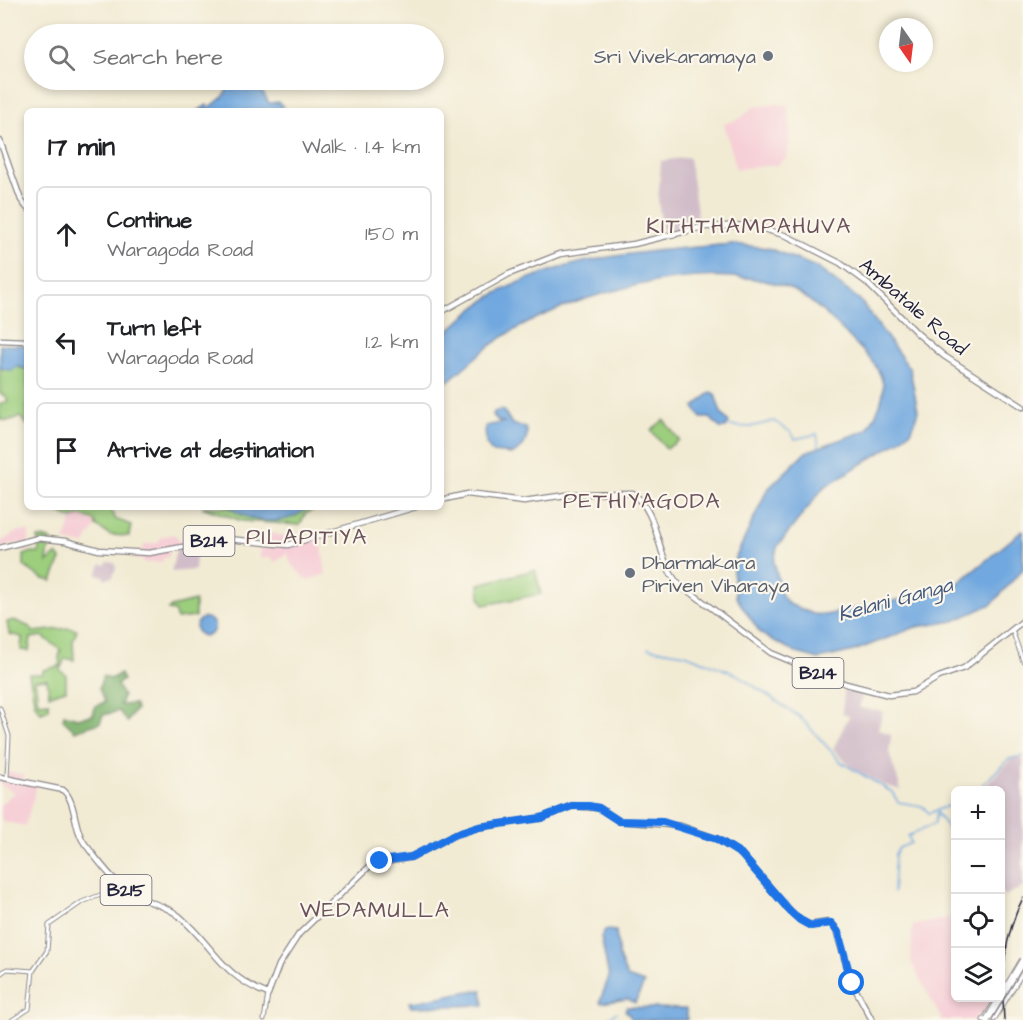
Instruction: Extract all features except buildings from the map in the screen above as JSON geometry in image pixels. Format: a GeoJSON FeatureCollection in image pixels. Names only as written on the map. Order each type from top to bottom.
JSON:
{"type":"FeatureCollection","features":[{"type":"Feature","properties":{"kind":"highway"},"geometry":{"type":"LineString","coordinates":[[989,1020],[1023,960]]}},
{"type":"Feature","properties":{"kind":"highway"},"geometry":{"type":"LineString","coordinates":[[989,1020],[1023,967]]}},
{"type":"Feature","properties":{"kind":"main road"},"geometry":{"type":"LineString","coordinates":[[0,141],[24,204]]}},
{"type":"Feature","properties":{"kind":"main road","name":"Ambatale Road"},"geometry":{"type":"LineString","coordinates":[[444,310],[509,274],[560,254],[634,244],[715,226],[751,225],[788,236],[840,263],[866,282],[918,334],[944,356],[1023,407]]}},
{"type":"Feature","properties":{"kind":"main road"},"geometry":{"type":"LineString","coordinates":[[0,340],[24,341]]}},
{"type":"Feature","properties":{"kind":"main road","name":"B214"},"geometry":{"type":"LineString","coordinates":[[444,499],[467,494],[525,501],[573,494],[633,493],[648,512],[670,575],[680,588],[771,653],[846,684],[889,694],[907,694],[939,677],[954,673],[1023,621]]}},
{"type":"Feature","properties":{"kind":"main road","name":"B214"},"geometry":{"type":"LineString","coordinates":[[0,548],[38,538],[64,541],[99,550],[149,553],[222,539],[288,545],[406,510]]}},
{"type":"Feature","properties":{"kind":"main road","name":"B215"},"geometry":{"type":"LineString","coordinates":[[0,777],[59,788],[66,792],[82,841],[112,878],[139,898],[168,908],[178,915],[225,969],[242,982],[268,994]]}},
{"type":"Feature","properties":{"kind":"main road"},"geometry":{"type":"LineString","coordinates":[[268,994],[279,965],[299,934],[371,865],[411,857],[454,835],[479,827],[541,818],[580,806],[599,808],[619,821],[681,826],[734,848],[800,920],[811,926],[829,922],[834,925],[852,983],[872,1020]]}},
{"type":"Feature","properties":{"kind":"street"},"geometry":{"type":"LineString","coordinates":[[1012,630],[1023,660]]}},
{"type":"Feature","properties":{"kind":"street"},"geometry":{"type":"LineString","coordinates":[[0,708],[9,736],[6,777]]}},
{"type":"Feature","properties":{"kind":"street"},"geometry":{"type":"LineString","coordinates":[[12,1020],[28,1009],[33,971],[47,951],[49,925],[82,902],[103,894],[112,878]]}},
{"type":"Feature","properties":{"kind":"street"},"geometry":{"type":"LineString","coordinates":[[1005,985],[1023,955]]}},
{"type":"Feature","properties":{"kind":"street"},"geometry":{"type":"LineString","coordinates":[[0,974],[7,969],[33,971]]}},
{"type":"Feature","properties":{"kind":"street"},"geometry":{"type":"LineString","coordinates":[[989,1020],[998,1013],[1023,972]]}},
{"type":"Feature","properties":{"kind":"street"},"geometry":{"type":"LineString","coordinates":[[1013,973],[1020,977]]}},
{"type":"Feature","properties":{"kind":"street"},"geometry":{"type":"LineString","coordinates":[[264,1020],[268,994]]}},
{"type":"Feature","properties":{"kind":"street"},"geometry":{"type":"LineString","coordinates":[[989,1020],[990,1008],[994,1002]]}},
{"type":"Feature","properties":{"kind":"street"},"geometry":{"type":"LineString","coordinates":[[990,1008],[998,1013]]}},
{"type":"Feature","properties":{"kind":"shaded area"},"geometry":{"type":"Polygon","coordinates":[[[788,105],[790,133],[787,157],[777,165],[736,169],[724,124],[741,118],[753,107],[788,105]]]}},
{"type":"Feature","properties":{"kind":"shaded area"},"geometry":{"type":"Polygon","coordinates":[[[689,157],[699,225],[663,233],[658,201],[661,161],[689,157]]]}},
{"type":"Feature","properties":{"kind":"shaded area"},"geometry":{"type":"Polygon","coordinates":[[[78,515],[97,524],[84,545],[65,541],[72,519],[78,515]]]}},
{"type":"Feature","properties":{"kind":"shaded area"},"geometry":{"type":"Polygon","coordinates":[[[18,531],[29,531],[28,551],[23,551],[21,542],[0,548],[0,542],[18,531]]]}},
{"type":"Feature","properties":{"kind":"shaded area"},"geometry":{"type":"Polygon","coordinates":[[[174,534],[183,545],[170,548],[169,557],[163,558],[162,562],[144,563],[143,559],[133,559],[134,552],[140,553],[145,544],[157,543],[162,537],[174,534]]]}},
{"type":"Feature","properties":{"kind":"shaded area"},"geometry":{"type":"Polygon","coordinates":[[[265,534],[288,537],[291,544],[320,534],[326,574],[307,580],[291,564],[287,553],[275,562],[270,557],[260,559],[259,541],[264,542],[265,534]]]}},
{"type":"Feature","properties":{"kind":"shaded area"},"geometry":{"type":"Polygon","coordinates":[[[197,543],[195,570],[171,572],[177,546],[197,543]]]}},
{"type":"Feature","properties":{"kind":"shaded area"},"geometry":{"type":"Polygon","coordinates":[[[107,562],[115,563],[116,567],[113,577],[104,579],[104,576],[97,575],[101,564],[106,565],[107,562]]]}},
{"type":"Feature","properties":{"kind":"shaded area"},"geometry":{"type":"Polygon","coordinates":[[[845,686],[863,692],[859,708],[883,711],[878,729],[891,735],[889,752],[901,790],[884,785],[850,766],[833,749],[849,716],[842,713],[845,686]]]}},
{"type":"Feature","properties":{"kind":"shaded area"},"geometry":{"type":"Polygon","coordinates":[[[1013,758],[1023,758],[1023,887],[1005,896],[1005,786],[985,786],[1013,758]]]}},
{"type":"Feature","properties":{"kind":"shaded area"},"geometry":{"type":"Polygon","coordinates":[[[7,772],[24,775],[22,783],[37,785],[25,826],[2,821],[0,805],[15,792],[0,783],[0,777],[6,777],[7,772]]]}},
{"type":"Feature","properties":{"kind":"shaded area"},"geometry":{"type":"Polygon","coordinates":[[[951,917],[951,1002],[989,1002],[981,1017],[977,1015],[974,1020],[942,1020],[911,962],[912,926],[951,917]]]}},
{"type":"Feature","properties":{"kind":"green space"},"geometry":{"type":"Polygon","coordinates":[[[16,366],[24,369],[24,422],[20,417],[7,421],[0,419],[0,404],[8,401],[6,396],[0,394],[0,368],[16,366]]]}},
{"type":"Feature","properties":{"kind":"green space"},"geometry":{"type":"Polygon","coordinates":[[[664,420],[679,440],[666,449],[651,430],[664,420]]]}},
{"type":"Feature","properties":{"kind":"green space"},"geometry":{"type":"Polygon","coordinates":[[[54,510],[111,510],[115,519],[131,525],[129,536],[110,535],[96,526],[95,521],[80,515],[72,519],[54,510]]]}},
{"type":"Feature","properties":{"kind":"green space"},"geometry":{"type":"Polygon","coordinates":[[[211,510],[234,510],[242,515],[279,521],[302,510],[312,510],[305,514],[300,525],[242,521],[211,510]]]}},
{"type":"Feature","properties":{"kind":"green space"},"geometry":{"type":"Polygon","coordinates":[[[38,538],[50,539],[47,562],[57,554],[61,559],[52,581],[43,579],[24,566],[24,555],[32,552],[39,553],[38,538]]]}},
{"type":"Feature","properties":{"kind":"green space"},"geometry":{"type":"Polygon","coordinates":[[[535,570],[541,594],[484,605],[480,597],[479,584],[535,570]]]}},
{"type":"Feature","properties":{"kind":"green space"},"geometry":{"type":"Polygon","coordinates":[[[195,601],[195,617],[177,619],[174,611],[168,610],[171,607],[195,601]]]}},
{"type":"Feature","properties":{"kind":"green space"},"geometry":{"type":"Polygon","coordinates":[[[14,620],[30,627],[33,632],[69,628],[77,630],[73,641],[74,660],[65,658],[60,670],[66,675],[66,690],[49,695],[47,679],[35,680],[38,703],[49,702],[49,709],[41,712],[35,705],[29,674],[43,674],[43,670],[60,666],[61,650],[42,636],[31,638],[29,651],[21,650],[22,637],[9,634],[7,622],[14,620]]]}},
{"type":"Feature","properties":{"kind":"green space"},"geometry":{"type":"Polygon","coordinates":[[[120,674],[123,680],[117,685],[123,696],[120,705],[134,704],[136,709],[127,722],[119,711],[103,715],[100,723],[75,731],[63,720],[64,714],[77,718],[93,715],[95,706],[105,702],[99,688],[103,676],[110,679],[120,674]]]}},
{"type":"Feature","properties":{"kind":"water"},"geometry":{"type":"Polygon","coordinates":[[[227,90],[261,90],[269,103],[278,102],[283,106],[281,108],[209,108],[224,96],[227,90]]]}},
{"type":"Feature","properties":{"kind":"water"},"geometry":{"type":"Polygon","coordinates":[[[733,244],[768,248],[816,267],[860,300],[910,369],[918,411],[912,430],[898,442],[824,487],[777,547],[774,562],[782,596],[789,604],[813,614],[825,615],[951,589],[1023,530],[1023,569],[992,604],[954,621],[916,627],[854,651],[819,659],[797,653],[761,634],[736,597],[733,571],[735,559],[767,490],[806,452],[867,430],[883,394],[880,375],[867,355],[822,310],[791,289],[748,278],[711,277],[672,279],[633,286],[556,310],[523,325],[487,348],[444,384],[444,334],[488,298],[552,270],[581,262],[641,252],[733,244]]]}},
{"type":"Feature","properties":{"kind":"water"},"geometry":{"type":"Polygon","coordinates":[[[0,345],[24,345],[24,369],[17,366],[12,371],[0,368],[0,345]]]}},
{"type":"Feature","properties":{"kind":"water"},"geometry":{"type":"Polygon","coordinates":[[[711,392],[715,394],[721,413],[729,422],[726,428],[720,428],[710,418],[701,418],[694,407],[711,392]]]}},
{"type":"Feature","properties":{"kind":"water"},"geometry":{"type":"Polygon","coordinates":[[[504,411],[512,424],[526,428],[527,436],[524,444],[513,454],[492,452],[486,444],[485,426],[505,422],[498,421],[493,415],[494,412],[504,411]]]}},
{"type":"Feature","properties":{"kind":"water"},"geometry":{"type":"Polygon","coordinates":[[[234,510],[304,510],[290,518],[269,521],[234,510]]]}},
{"type":"Feature","properties":{"kind":"water"},"geometry":{"type":"Polygon","coordinates":[[[201,618],[209,618],[214,623],[212,634],[201,636],[196,631],[196,623],[201,618]]]}},
{"type":"Feature","properties":{"kind":"water"},"geometry":{"type":"Polygon","coordinates":[[[605,930],[616,931],[619,957],[627,977],[644,983],[635,1003],[628,999],[601,1003],[600,1001],[609,977],[601,937],[605,930]]]}},
{"type":"Feature","properties":{"kind":"water"},"geometry":{"type":"Polygon","coordinates":[[[482,990],[484,1005],[411,1007],[409,1002],[464,992],[482,990]]]}},
{"type":"Feature","properties":{"kind":"water"},"geometry":{"type":"Polygon","coordinates":[[[627,1007],[686,1009],[687,1020],[633,1020],[625,1010],[627,1007]]]}},
{"type":"Feature","properties":{"kind":"waterway"},"geometry":{"type":"LineString","coordinates":[[728,426],[750,427],[774,421],[792,433],[795,439],[817,434],[819,447]]}},
{"type":"Feature","properties":{"kind":"waterway"},"geometry":{"type":"LineString","coordinates":[[648,648],[685,654],[736,674],[800,717],[841,762],[892,792],[898,802],[922,806],[929,813],[951,805]]}},
{"type":"Feature","properties":{"kind":"waterway"},"geometry":{"type":"LineString","coordinates":[[981,786],[1009,759],[1023,756]]}},
{"type":"Feature","properties":{"kind":"waterway"},"geometry":{"type":"LineString","coordinates":[[893,893],[895,854],[899,848],[911,843],[908,836],[934,824],[937,812]]}},
{"type":"Feature","properties":{"kind":"waterway"},"geometry":{"type":"LineString","coordinates":[[937,813],[951,833]]}},
{"type":"Feature","properties":{"kind":"waterway"},"geometry":{"type":"LineString","coordinates":[[605,1020],[617,1012]]}},
{"type":"Feature","properties":{"kind":"railway"},"geometry":{"type":"LineString","coordinates":[[1004,1020],[1003,973],[1007,943],[1023,898]]}},
{"type":"Feature","properties":{"kind":"place","name":"Sri Vivekaramaya"},"geometry":{"type":"Point","coordinates":[768,56]}},
{"type":"Feature","properties":{"kind":"place","name":"Dharmakara Piriven Viharaya"},"geometry":{"type":"Point","coordinates":[630,573]}},
{"type":"Feature","properties":{"kind":"district","name":"KITHTHAMPAHUVA"},"geometry":{"type":"Point","coordinates":[749,225]}},
{"type":"Feature","properties":{"kind":"district","name":"PETHIYAGODA"},"geometry":{"type":"Point","coordinates":[642,500]}},
{"type":"Feature","properties":{"kind":"district","name":"PILAPITIYA"},"geometry":{"type":"Point","coordinates":[307,536]}},
{"type":"Feature","properties":{"kind":"district","name":"WEDAMULLA"},"geometry":{"type":"Point","coordinates":[375,909]}},
{"type":"Feature","properties":{"kind":"route"},"geometry":{"type":"LineString","coordinates":[[380,861],[411,857],[454,835],[479,827],[541,818],[572,806],[599,808],[619,821],[652,821],[681,826],[698,831],[734,848],[748,861],[790,911],[806,924],[829,922],[834,925],[852,983]]}},
{"type":"Feature","properties":{"kind":"water label","name":"Kelani Ganga"},"geometry":{"type":"Point","coordinates":[895,599]}}]}
